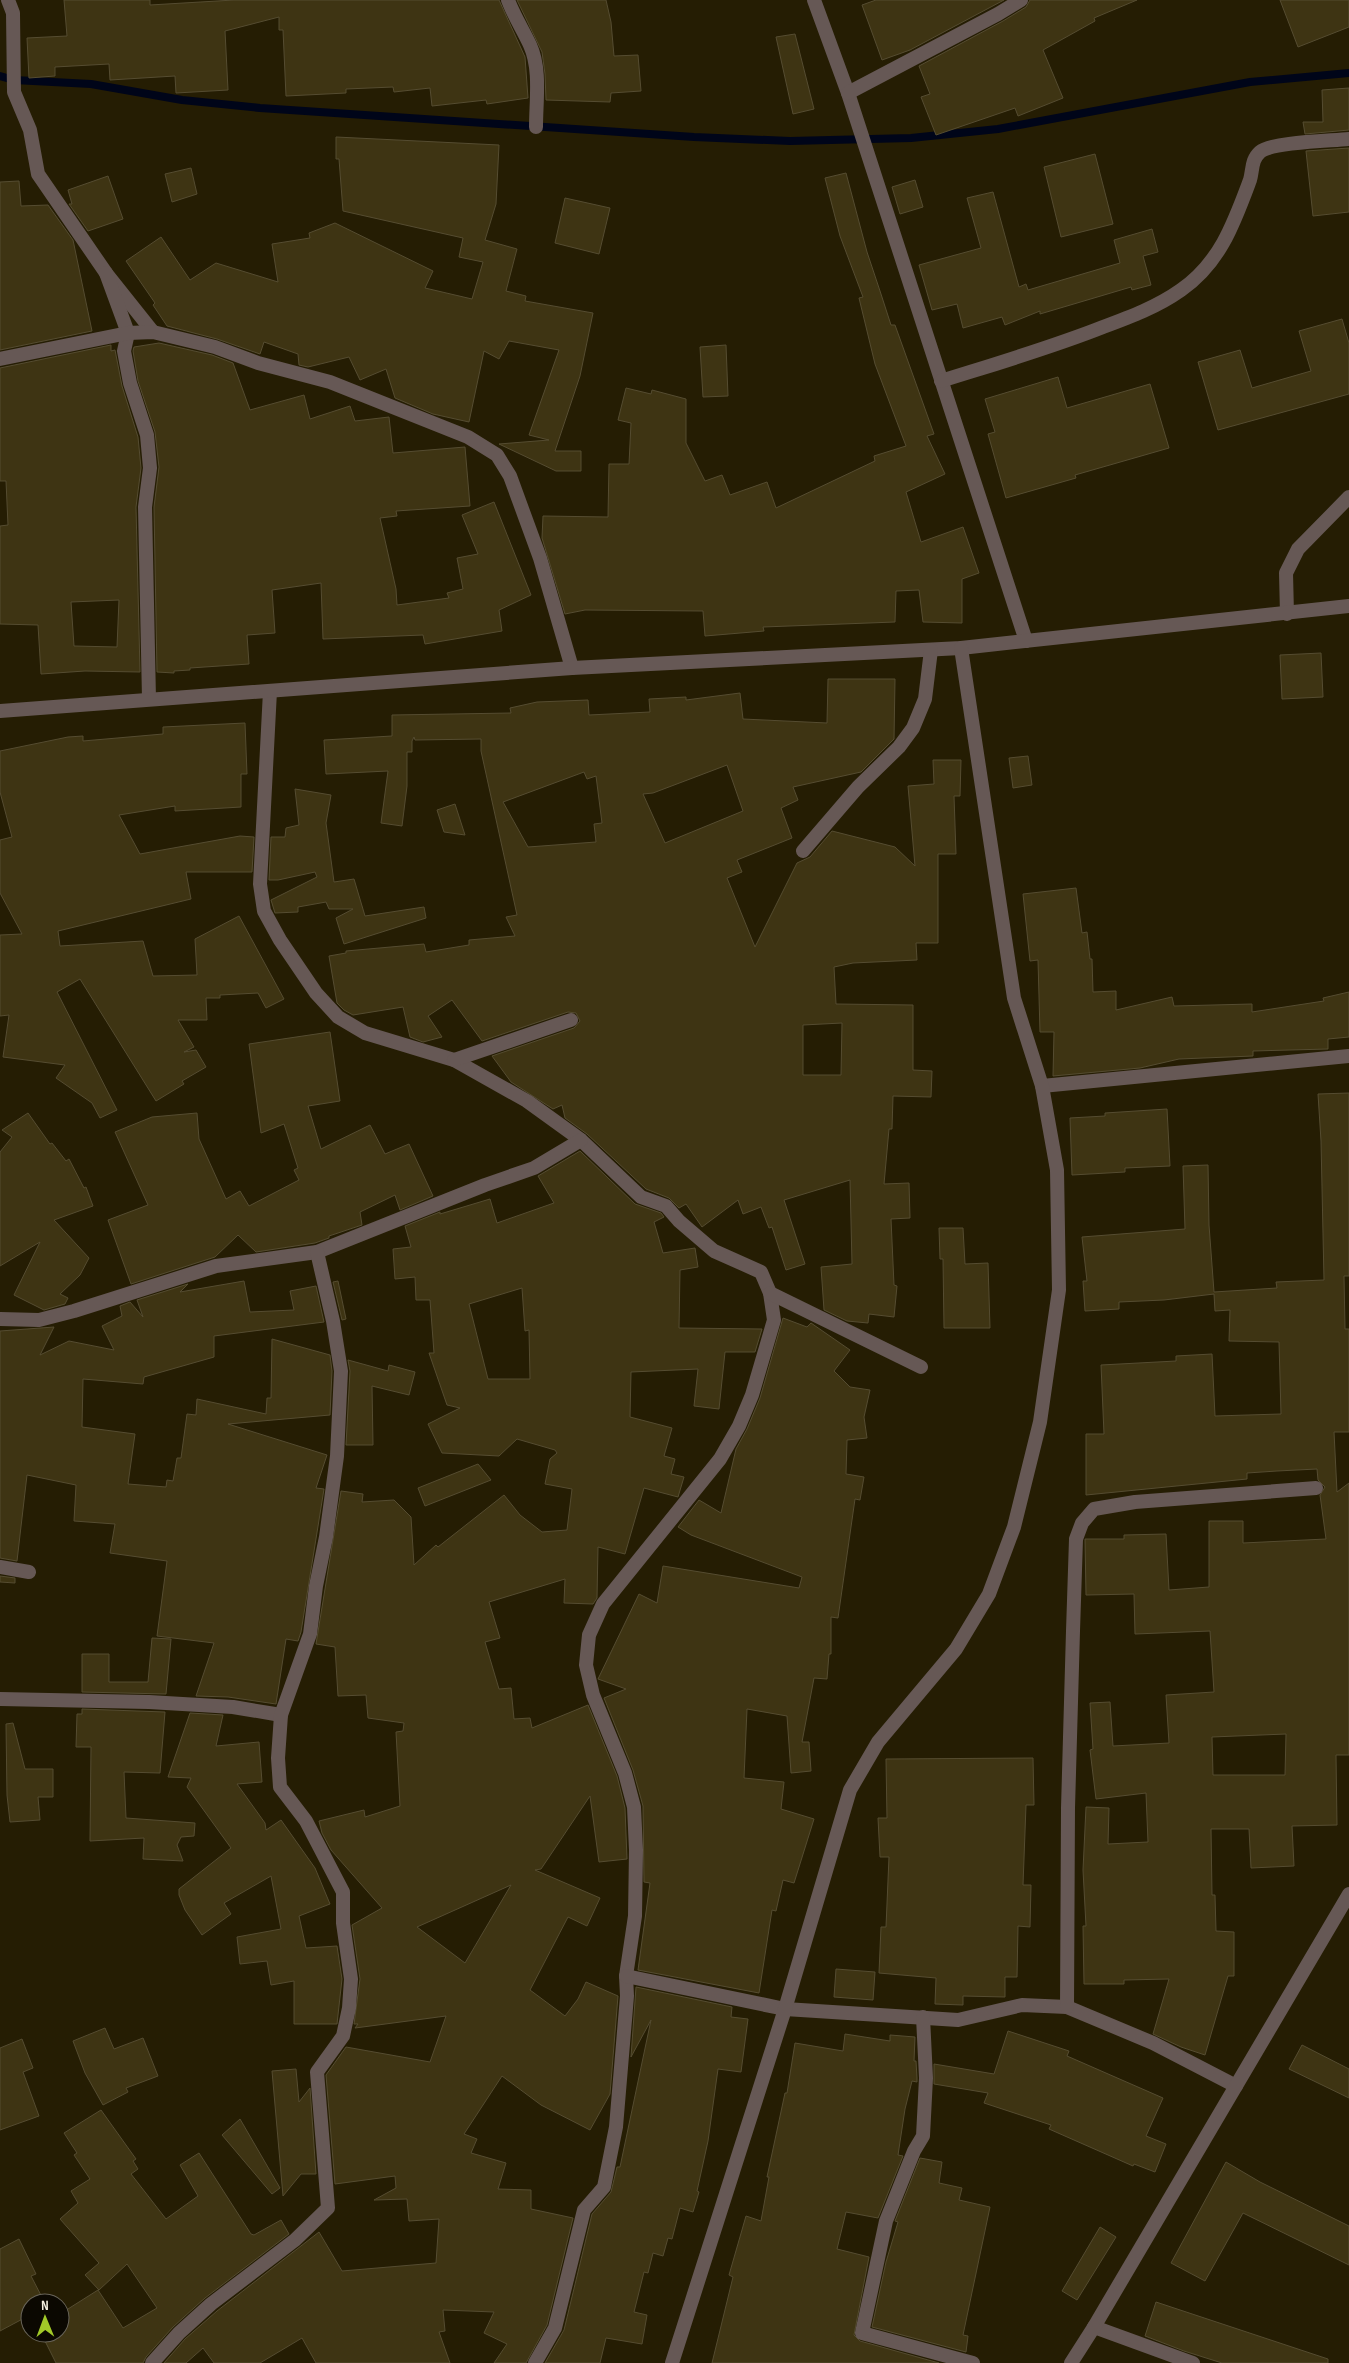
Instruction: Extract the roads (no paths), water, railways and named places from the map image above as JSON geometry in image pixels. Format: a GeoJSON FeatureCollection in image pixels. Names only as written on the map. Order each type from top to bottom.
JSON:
{"type":"FeatureCollection","features":[{"type":"Feature","properties":{"kind":"street"},"geometry":{"type":"LineString","coordinates":[[8,0],[13,13],[14,92],[30,130],[38,174],[106,273],[153,332]]}},
{"type":"Feature","properties":{"kind":"street"},"geometry":{"type":"LineString","coordinates":[[508,0],[531,46],[537,73],[536,127]]}},
{"type":"Feature","properties":{"kind":"street"},"geometry":{"type":"LineString","coordinates":[[814,0],[848,93],[1026,642]]}},
{"type":"Feature","properties":{"kind":"street"},"geometry":{"type":"LineString","coordinates":[[848,93],[1021,0]]}},
{"type":"Feature","properties":{"kind":"street"},"geometry":{"type":"LineString","coordinates":[[941,381],[1062,343],[1145,311],[1182,290],[1214,261],[1233,224],[1251,177],[1253,162],[1261,151],[1288,144],[1349,140]]}},
{"type":"Feature","properties":{"kind":"street"},"geometry":{"type":"LineString","coordinates":[[106,273],[128,333],[124,351],[130,383],[148,435],[150,468],[145,507],[149,699]]}},
{"type":"Feature","properties":{"kind":"street"},"geometry":{"type":"LineString","coordinates":[[0,360],[128,333],[153,332],[215,347],[258,363],[330,382],[468,437],[497,455],[510,476],[536,549],[572,668]]}},
{"type":"Feature","properties":{"kind":"street"},"geometry":{"type":"LineString","coordinates":[[1287,614],[1286,573],[1298,549],[1349,497]]}},
{"type":"Feature","properties":{"kind":"street"},"geometry":{"type":"LineString","coordinates":[[0,711],[572,668],[961,648],[1349,606]]}},
{"type":"Feature","properties":{"kind":"street"},"geometry":{"type":"LineString","coordinates":[[672,2363],[785,2009],[850,1790],[878,1742],[956,1649],[989,1594],[1014,1527],[1040,1422],[1059,1290],[1057,1170],[1042,1086],[1014,998],[961,648]]}},
{"type":"Feature","properties":{"kind":"street"},"geometry":{"type":"LineString","coordinates":[[803,851],[858,786],[899,747],[914,728],[924,699],[931,650]]}},
{"type":"Feature","properties":{"kind":"street"},"geometry":{"type":"LineString","coordinates":[[270,691],[260,884],[264,912],[280,940],[311,985],[338,1017],[365,1033],[454,1060],[527,1101],[581,1140],[641,1197],[666,1206],[679,1221],[714,1251],[761,1272],[770,1294],[774,1320],[752,1395],[739,1426],[720,1459],[603,1604],[589,1635],[586,1665],[593,1695],[625,1773],[634,1807],[636,1850],[635,1916],[626,1976],[616,2127],[604,2187],[584,2210],[555,2328],[535,2363]]}},
{"type":"Feature","properties":{"kind":"street"},"geometry":{"type":"LineString","coordinates":[[454,1060],[571,1020]]}},
{"type":"Feature","properties":{"kind":"street"},"geometry":{"type":"LineString","coordinates":[[1042,1086],[1349,1056]]}},
{"type":"Feature","properties":{"kind":"street"},"geometry":{"type":"LineString","coordinates":[[0,1319],[39,1320],[74,1311],[216,1266],[317,1252],[485,1185],[534,1168],[581,1140]]}},
{"type":"Feature","properties":{"kind":"street"},"geometry":{"type":"LineString","coordinates":[[152,2363],[192,2321],[295,2240],[328,2208],[317,2072],[342,2036],[349,2008],[351,1979],[344,1923],[343,1892],[306,1821],[280,1787],[278,1758],[281,1715],[310,1634],[316,1586],[326,1538],[336,1456],[341,1371],[333,1321],[317,1252]]}},
{"type":"Feature","properties":{"kind":"street"},"geometry":{"type":"LineString","coordinates":[[770,1294],[921,1367]]}},
{"type":"Feature","properties":{"kind":"street"},"geometry":{"type":"LineString","coordinates":[[1067,2007],[1068,1808],[1073,1631],[1076,1539],[1082,1523],[1094,1509],[1135,1502],[1316,1488]]}},
{"type":"Feature","properties":{"kind":"street"},"geometry":{"type":"LineString","coordinates":[[0,1567],[29,1572]]}},
{"type":"Feature","properties":{"kind":"street"},"geometry":{"type":"LineString","coordinates":[[0,1699],[214,1706],[281,1715]]}},
{"type":"Feature","properties":{"kind":"street"},"geometry":{"type":"LineString","coordinates":[[1070,2363],[1094,2327],[1349,1894]]}},
{"type":"Feature","properties":{"kind":"street"},"geometry":{"type":"LineString","coordinates":[[626,1976],[785,2009],[958,2020],[1022,2005],[1067,2007],[1153,2043],[1236,2086]]}},
{"type":"Feature","properties":{"kind":"street"},"geometry":{"type":"LineString","coordinates":[[923,2018],[926,2078],[923,2136],[914,2150],[886,2221],[862,2333],[973,2363]]}},
{"type":"Feature","properties":{"kind":"street"},"geometry":{"type":"LineString","coordinates":[[1094,2327],[1193,2363]]}},
{"type":"Feature","properties":{"kind":"waterway"},"geometry":{"type":"LineString","coordinates":[[0,76],[14,80],[91,84],[182,100],[260,108],[694,137],[790,141],[911,138],[998,129],[1250,82],[1349,73]]}}]}
